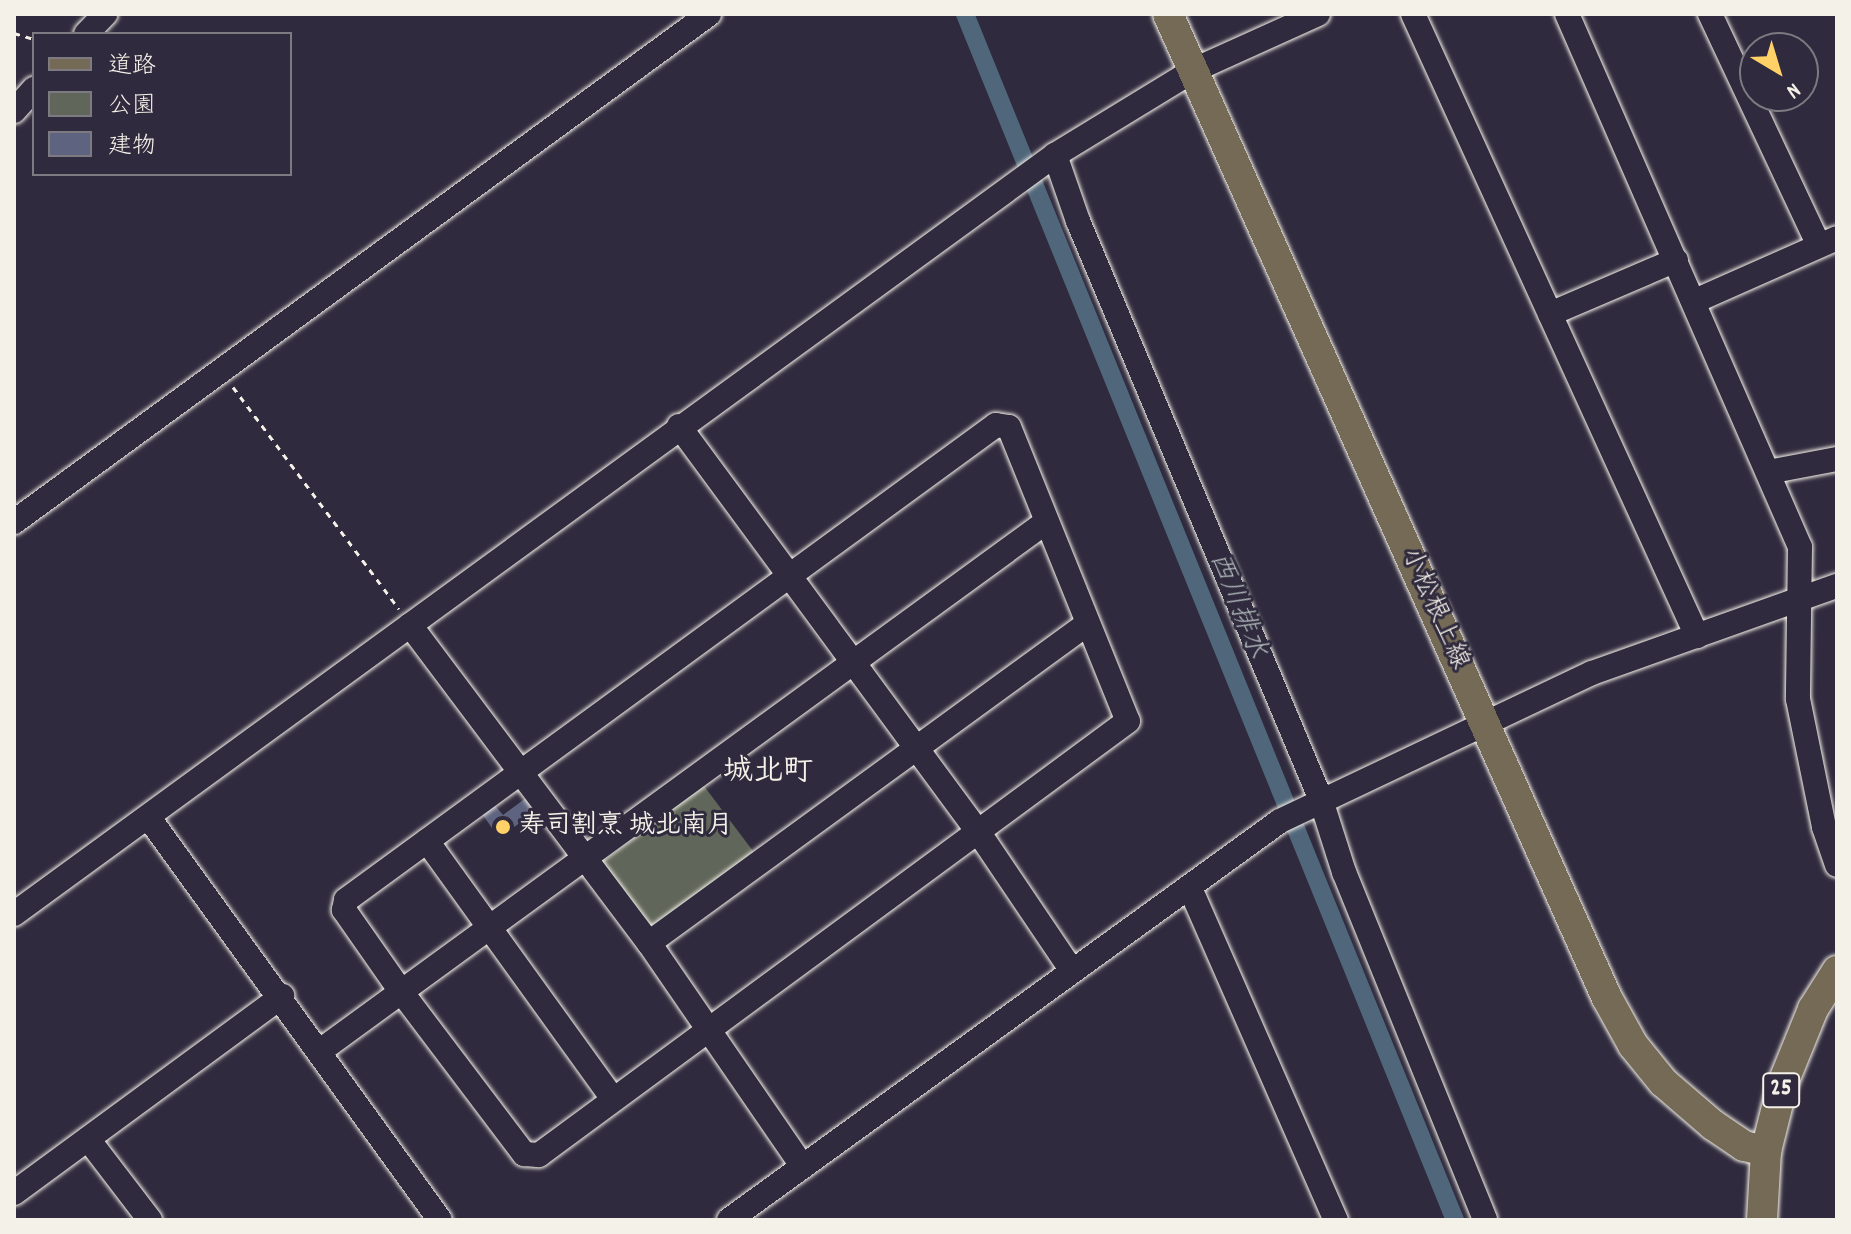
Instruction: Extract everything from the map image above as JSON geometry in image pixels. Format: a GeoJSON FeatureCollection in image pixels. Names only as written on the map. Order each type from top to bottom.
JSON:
{"type":"FeatureCollection","features":[{"type":"Feature","properties":{"kind":"main road","name":"小松根上線"},"geometry":{"type":"LineString","coordinates":[[1168,14],[1607,998],[1633,1045],[1663,1082],[1713,1125],[1744,1146],[1766,1151]]}},
{"type":"Feature","properties":{"kind":"main road","name":"25"},"geometry":{"type":"LineString","coordinates":[[1762,1220],[1766,1151],[1783,1083],[1813,1009],[1837,971]]}},
{"type":"Feature","properties":{"kind":"street"},"geometry":{"type":"LineString","coordinates":[[88,32],[105,14]]}},
{"type":"Feature","properties":{"kind":"street"},"geometry":{"type":"LineString","coordinates":[[14,522],[709,14]]}},
{"type":"Feature","properties":{"kind":"street"},"geometry":{"type":"LineString","coordinates":[[14,914],[149,818],[679,426],[1048,160],[1194,70],[1318,14]]}},
{"type":"Feature","properties":{"kind":"street"},"geometry":{"type":"LineString","coordinates":[[1413,14],[1697,636]]}},
{"type":"Feature","properties":{"kind":"street"},"geometry":{"type":"LineString","coordinates":[[1567,14],[1800,547],[1803,599],[1798,699],[1824,827],[1837,865]]}},
{"type":"Feature","properties":{"kind":"street"},"geometry":{"type":"LineString","coordinates":[[1695,301],[1830,244],[1710,14]]}},
{"type":"Feature","properties":{"kind":"street"},"geometry":{"type":"LineString","coordinates":[[14,111],[32,91]]}},
{"type":"Feature","properties":{"kind":"street"},"geometry":{"type":"LineString","coordinates":[[1048,160],[1150,396],[1485,1220]]}},
{"type":"Feature","properties":{"kind":"street"},"geometry":{"type":"LineString","coordinates":[[1550,314],[1676,260]]}},
{"type":"Feature","properties":{"kind":"street"},"geometry":{"type":"LineString","coordinates":[[996,425],[1009,427],[1046,522],[1128,721],[539,1155],[524,1154],[400,990],[344,910],[346,900],[996,425]]}},
{"type":"Feature","properties":{"kind":"street"},"geometry":{"type":"LineString","coordinates":[[679,426],[852,665],[979,833],[1072,971]]}},
{"type":"Feature","properties":{"kind":"street"},"geometry":{"type":"LineString","coordinates":[[1768,472],[1837,459]]}},
{"type":"Feature","properties":{"kind":"street"},"geometry":{"type":"LineString","coordinates":[[320,1051],[1046,522]]}},
{"type":"Feature","properties":{"kind":"street"},"geometry":{"type":"LineString","coordinates":[[729,1220],[1280,821],[1592,673],[1837,586]]}},
{"type":"Feature","properties":{"kind":"street"},"geometry":{"type":"LineString","coordinates":[[649,943],[914,747],[1087,624]]}},
{"type":"Feature","properties":{"kind":"street"},"geometry":{"type":"LineString","coordinates":[[410,625],[649,943],[802,1166]]}},
{"type":"Feature","properties":{"kind":"street"},"geometry":{"type":"LineString","coordinates":[[149,818],[282,996],[440,1220]]}},
{"type":"Feature","properties":{"kind":"street"},"geometry":{"type":"LineString","coordinates":[[427,841],[613,1099]]}},
{"type":"Feature","properties":{"kind":"street"},"geometry":{"type":"LineString","coordinates":[[1190,888],[1336,1220]]}},
{"type":"Feature","properties":{"kind":"street"},"geometry":{"type":"LineString","coordinates":[[14,1193],[282,996]]}},
{"type":"Feature","properties":{"kind":"street"},"geometry":{"type":"LineString","coordinates":[[88,1139],[150,1220]]}},
{"type":"Feature","properties":{"kind":"path"},"geometry":{"type":"LineString","coordinates":[[222,372],[410,625]]}},
{"type":"Feature","properties":{"kind":"green space"},"geometry":{"type":"Polygon","coordinates":[[[704,786],[756,855],[656,927],[647,926],[602,862],[704,786]]]}},
{"type":"Feature","properties":{"kind":"building","name":"寿司割烹 城北南月"},"geometry":{"type":"Polygon","coordinates":[[[530,795],[540,808],[499,838],[480,811],[492,802],[503,815],[530,795]]]}},
{"type":"Feature","properties":{"kind":"waterway","name":"西川排水"},"geometry":{"type":"LineString","coordinates":[[965,14],[1455,1220]]}},
{"type":"Feature","properties":{"kind":"place","name":"寿司割烹 城北南月"},"geometry":{"type":"Point","coordinates":[503,827]}},
{"type":"Feature","properties":{"kind":"district","name":"城北町"},"geometry":{"type":"Point","coordinates":[768,774]}}]}
